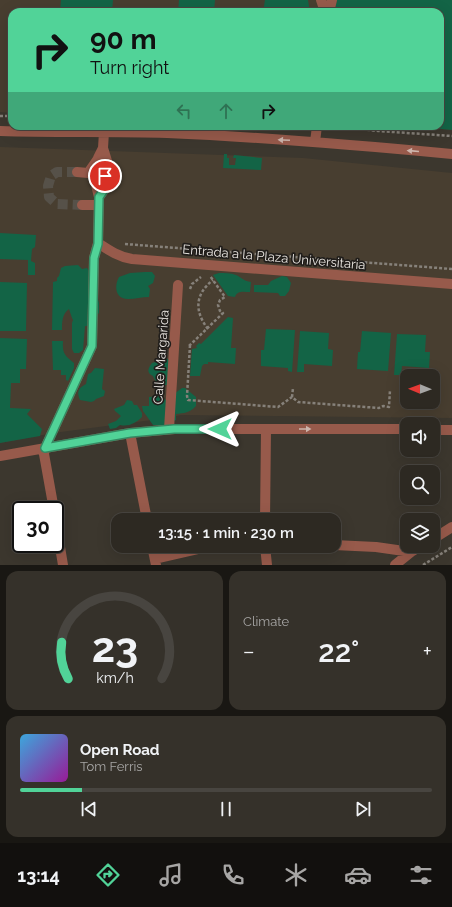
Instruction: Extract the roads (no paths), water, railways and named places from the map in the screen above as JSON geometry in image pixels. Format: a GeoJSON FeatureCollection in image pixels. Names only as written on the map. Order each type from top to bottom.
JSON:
{"type":"FeatureCollection","features":[{"type":"Feature","properties":{"kind":"street"},"geometry":{"type":"LineString","coordinates":[[73,130],[168,133],[315,142],[452,154]]}},
{"type":"Feature","properties":{"kind":"street"},"geometry":{"type":"LineString","coordinates":[[315,142],[316,130]]}},
{"type":"Feature","properties":{"kind":"street"},"geometry":{"type":"LineString","coordinates":[[99,201],[105,184],[106,161],[103,148],[104,132]]}},
{"type":"Feature","properties":{"kind":"street"},"geometry":{"type":"LineString","coordinates":[[77,172],[88,173],[103,148]]}},
{"type":"Feature","properties":{"kind":"street"},"geometry":{"type":"LineString","coordinates":[[52,501],[44,454],[45,448],[92,346],[94,258],[98,244],[99,201],[96,186],[98,158]]}},
{"type":"Feature","properties":{"kind":"street"},"geometry":{"type":"LineString","coordinates":[[82,204],[99,201]]}},
{"type":"Feature","properties":{"kind":"street","name":"Entrada a la Plaza Universitaria"},"geometry":{"type":"LineString","coordinates":[[98,244],[123,258],[205,268],[452,284]]}},
{"type":"Feature","properties":{"kind":"street","name":"Calle Margarida"},"geometry":{"type":"LineString","coordinates":[[169,429],[178,286]]}},
{"type":"Feature","properties":{"kind":"street"},"geometry":{"type":"LineString","coordinates":[[0,456],[130,433],[169,429],[400,429]]}},
{"type":"Feature","properties":{"kind":"street"},"geometry":{"type":"LineString","coordinates":[[265,513],[266,429]]}},
{"type":"Feature","properties":{"kind":"street"},"geometry":{"type":"LineString","coordinates":[[440,430],[452,430]]}},
{"type":"Feature","properties":{"kind":"street"},"geometry":{"type":"LineString","coordinates":[[130,433],[146,513]]}},
{"type":"Feature","properties":{"kind":"street"},"geometry":{"type":"LineString","coordinates":[[440,535],[452,527]]}},
{"type":"Feature","properties":{"kind":"street"},"geometry":{"type":"LineString","coordinates":[[341,545],[376,547],[400,550]]}},
{"type":"Feature","properties":{"kind":"street"},"geometry":{"type":"LineString","coordinates":[[61,553],[63,565]]}},
{"type":"Feature","properties":{"kind":"street"},"geometry":{"type":"LineString","coordinates":[[155,562],[186,553]]}},
{"type":"Feature","properties":{"kind":"street"},"geometry":{"type":"LineString","coordinates":[[266,553],[267,565]]}},
{"type":"Feature","properties":{"kind":"street"},"geometry":{"type":"LineString","coordinates":[[395,565],[410,553]]}},
{"type":"Feature","properties":{"kind":"tunnel"},"geometry":{"type":"LineString","coordinates":[[77,172],[57,172],[51,176],[48,186],[49,197],[57,204],[82,205]]}}]}
